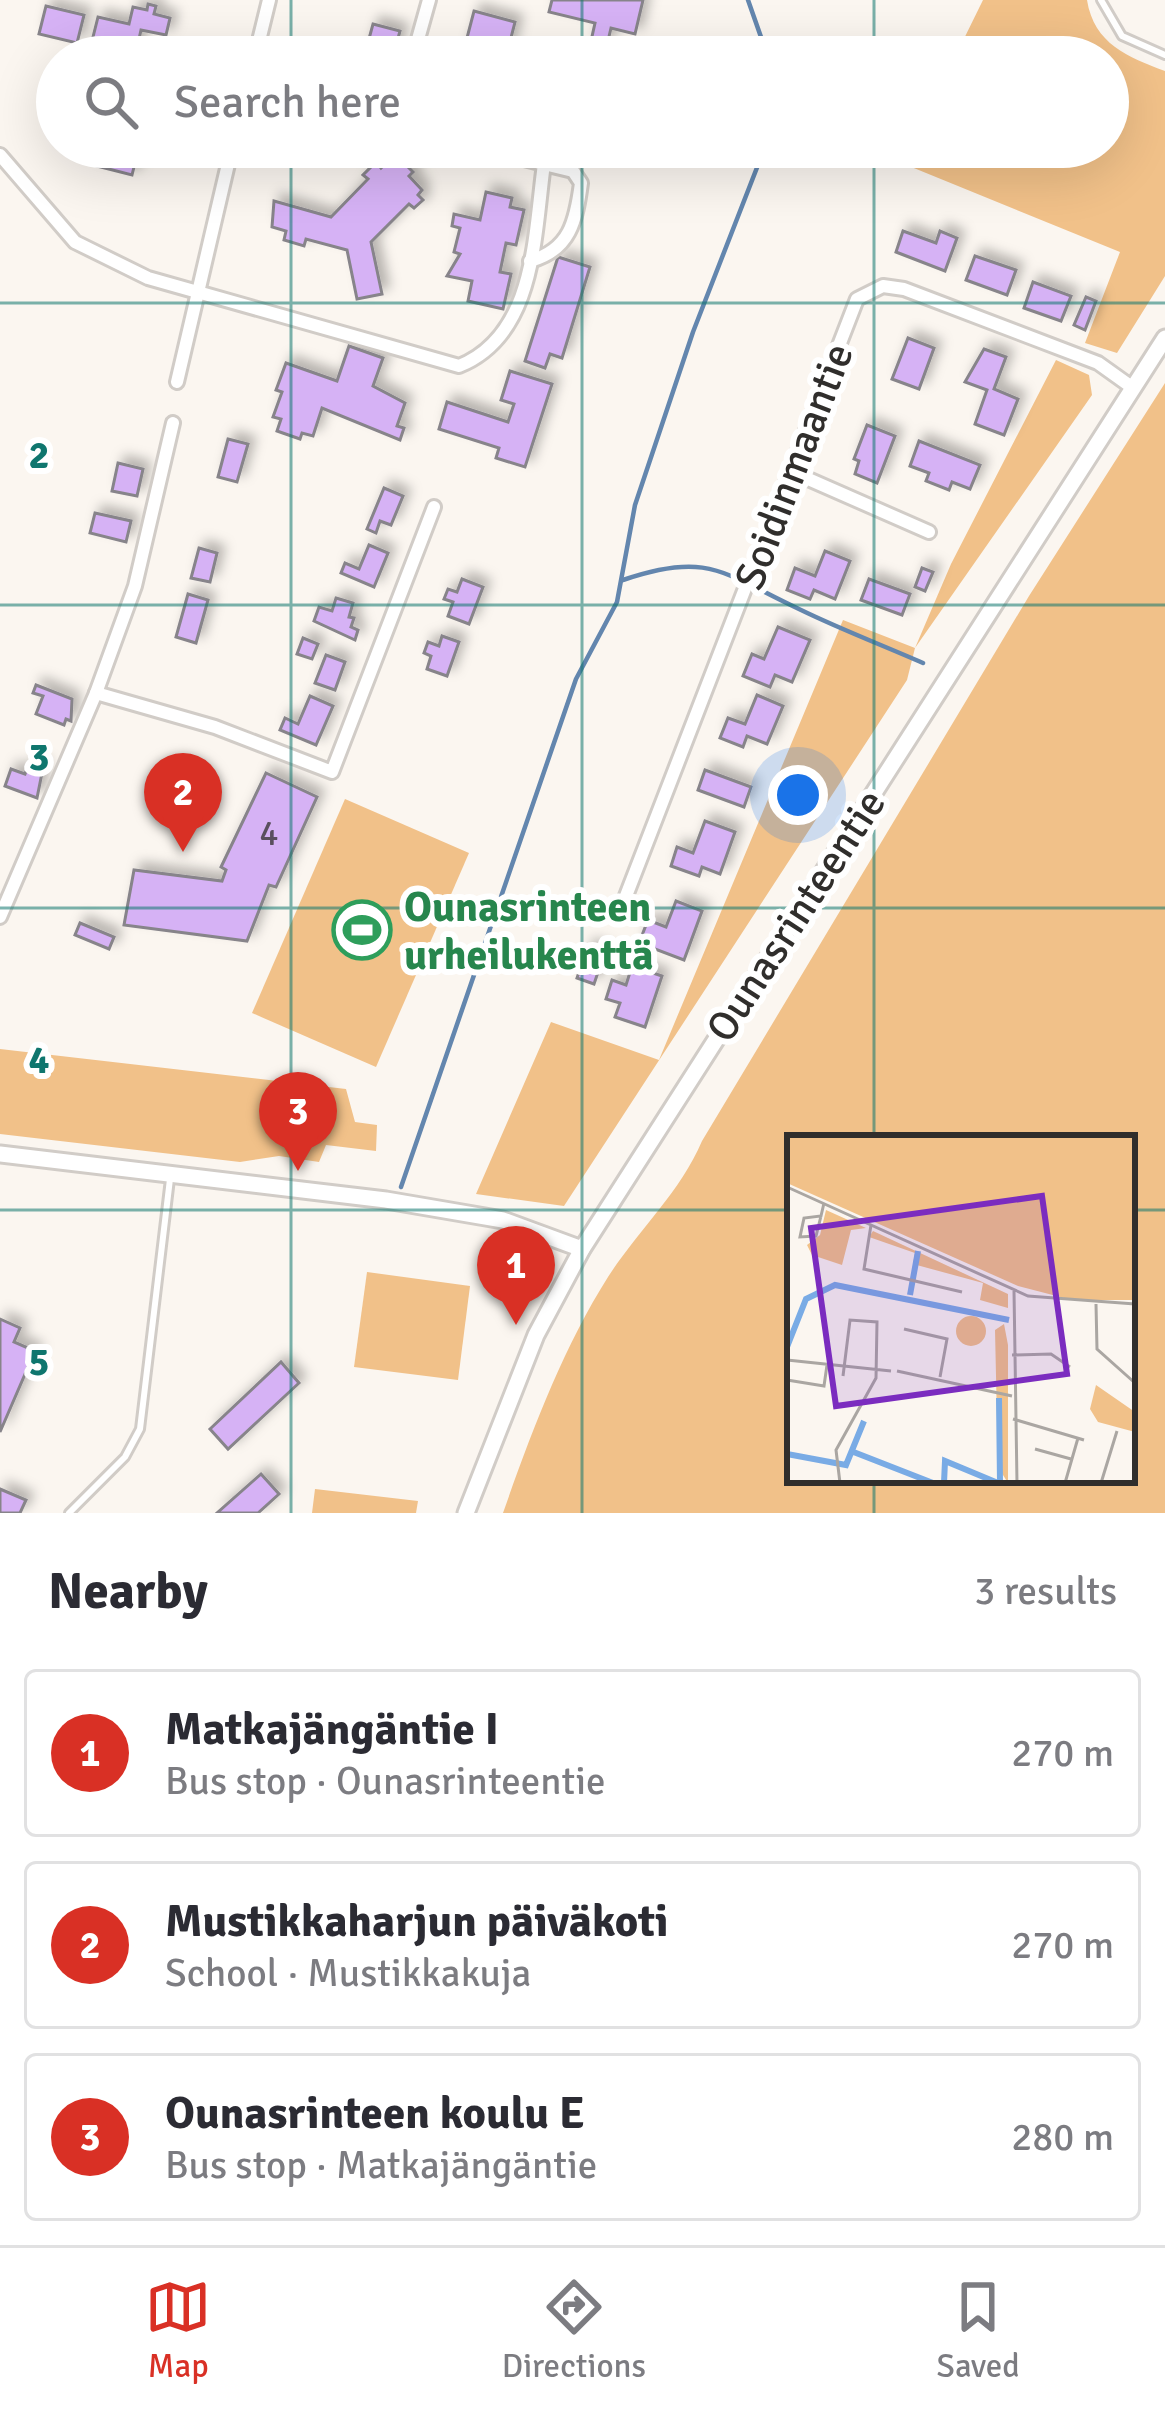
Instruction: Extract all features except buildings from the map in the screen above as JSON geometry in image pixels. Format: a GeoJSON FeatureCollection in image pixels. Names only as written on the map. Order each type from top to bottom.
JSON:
{"type":"FeatureCollection","features":[{"type":"Feature","properties":{"kind":"street"},"geometry":{"type":"LineString","coordinates":[[260,36],[269,0]]}},
{"type":"Feature","properties":{"kind":"street"},"geometry":{"type":"LineString","coordinates":[[419,36],[429,0]]}},
{"type":"Feature","properties":{"kind":"street"},"geometry":{"type":"LineString","coordinates":[[0,155],[75,242],[148,278],[459,366],[503,339],[530,261],[543,168]]}},
{"type":"Feature","properties":{"kind":"street"},"geometry":{"type":"LineString","coordinates":[[177,382],[227,168]]}},
{"type":"Feature","properties":{"kind":"street"},"geometry":{"type":"LineString","coordinates":[[530,261],[560,248],[572,230],[581,183],[573,172],[558,168]]}},
{"type":"Feature","properties":{"kind":"street","name":"Soidinmaantie"},"geometry":{"type":"LineString","coordinates":[[620,914],[857,299],[883,286],[904,289],[1098,363],[1133,388]]}},
{"type":"Feature","properties":{"kind":"street","name":"Ounasrinteentie"},"geometry":{"type":"LineString","coordinates":[[466,1513],[536,1335],[582,1249],[1165,338]]}},
{"type":"Feature","properties":{"kind":"street"},"geometry":{"type":"LineString","coordinates":[[0,917],[96,694],[135,586],[173,423]]}},
{"type":"Feature","properties":{"kind":"street"},"geometry":{"type":"LineString","coordinates":[[790,471],[928,532]]}},
{"type":"Feature","properties":{"kind":"street"},"geometry":{"type":"LineString","coordinates":[[96,694],[215,727],[332,772],[434,507]]}},
{"type":"Feature","properties":{"kind":"street"},"geometry":{"type":"LineString","coordinates":[[0,1154],[483,1216],[582,1249]]}},
{"type":"Feature","properties":{"kind":"lane"},"geometry":{"type":"LineString","coordinates":[[1101,0],[1121,36]]}},
{"type":"Feature","properties":{"kind":"lane"},"geometry":{"type":"LineString","coordinates":[[1129,40],[1165,55]]}},
{"type":"Feature","properties":{"kind":"lane"},"geometry":{"type":"LineString","coordinates":[[69,1513],[124,1457],[140,1429],[170,1176]]}},
{"type":"Feature","properties":{"kind":"shaded area"},"geometry":{"type":"Polygon","coordinates":[[[983,0],[1087,0],[1103,36],[965,36],[983,0]]]}},
{"type":"Feature","properties":{"kind":"shaded area"},"geometry":{"type":"Polygon","coordinates":[[[1129,55],[1165,71],[1165,276],[1117,353],[1085,343],[1120,252],[914,168],[1129,168],[1129,55]]]}},
{"type":"Feature","properties":{"kind":"shaded area"},"geometry":{"type":"Polygon","coordinates":[[[1056,360],[1089,375],[1092,395],[915,648],[951,564],[1056,360]]]}},
{"type":"Feature","properties":{"kind":"shaded area"},"geometry":{"type":"Polygon","coordinates":[[[1165,383],[1165,1513],[503,1513],[549,1392],[592,1304],[682,1178],[1029,596],[1165,383]]]}},
{"type":"Feature","properties":{"kind":"shaded area"},"geometry":{"type":"Polygon","coordinates":[[[843,620],[915,648],[907,680],[564,1206],[476,1194],[551,1022],[659,1060],[843,620]]]}},
{"type":"Feature","properties":{"kind":"shaded area","name":"Ounasrinteen urheilukenttä"},"geometry":{"type":"Polygon","coordinates":[[[345,799],[469,853],[376,1067],[252,1013],[345,799]]]}},
{"type":"Feature","properties":{"kind":"shaded area"},"geometry":{"type":"Polygon","coordinates":[[[0,1049],[346,1089],[355,1122],[377,1125],[376,1151],[326,1145],[319,1162],[279,1156],[240,1162],[0,1134],[0,1049]]]}},
{"type":"Feature","properties":{"kind":"shaded area"},"geometry":{"type":"Polygon","coordinates":[[[367,1272],[470,1286],[458,1380],[354,1367],[367,1272]]]}},
{"type":"Feature","properties":{"kind":"shaded area"},"geometry":{"type":"Polygon","coordinates":[[[315,1489],[418,1501],[416,1513],[312,1513],[315,1489]]]}},
{"type":"Feature","properties":{"kind":"waterway"},"geometry":{"type":"LineString","coordinates":[[748,0],[761,36]]}},
{"type":"Feature","properties":{"kind":"waterway"},"geometry":{"type":"LineString","coordinates":[[401,1187],[576,679],[617,602],[635,505],[693,332],[757,168]]}},
{"type":"Feature","properties":{"kind":"waterway"},"geometry":{"type":"LineString","coordinates":[[623,580],[677,567],[716,571],[923,663]]}},
{"type":"Feature","properties":{"kind":"place","name":"Mustikkaharjun päiväkoti"},"geometry":{"type":"Point","coordinates":[183,852]}},
{"type":"Feature","properties":{"kind":"place","name":"Ounasrinteen urheilukenttä"},"geometry":{"type":"Point","coordinates":[362,930]}},
{"type":"Feature","properties":{"kind":"place","name":"Ounasrinteen koulu E"},"geometry":{"type":"Point","coordinates":[298,1171]}},
{"type":"Feature","properties":{"kind":"place","name":"Matkajängäntie I"},"geometry":{"type":"Point","coordinates":[516,1325]}}]}
